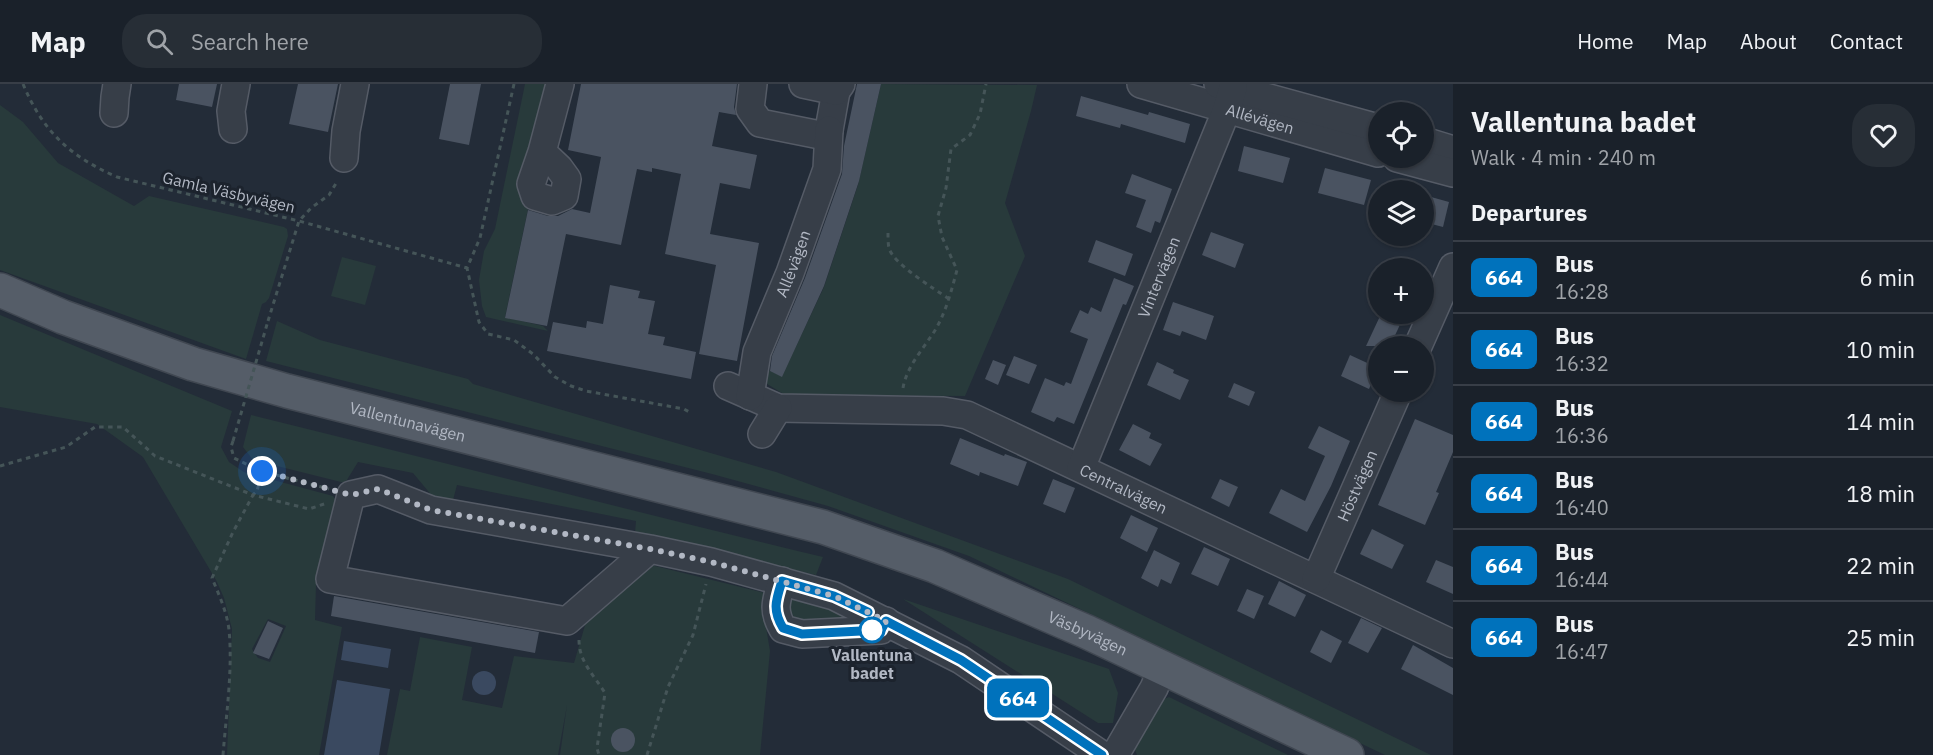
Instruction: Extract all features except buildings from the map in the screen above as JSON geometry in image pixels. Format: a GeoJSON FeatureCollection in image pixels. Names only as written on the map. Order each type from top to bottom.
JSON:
{"type":"FeatureCollection","features":[{"type":"Feature","properties":{"kind":"main road","name":"Vallentunavägen"},"geometry":{"type":"LineString","coordinates":[[0,290],[63,317],[204,367],[287,391],[823,527]]}},
{"type":"Feature","properties":{"kind":"main road","name":"Väsbyvägen"},"geometry":{"type":"LineString","coordinates":[[823,527],[935,566],[1163,667],[1347,755]]}},
{"type":"Feature","properties":{"kind":"street"},"geometry":{"type":"LineString","coordinates":[[114,113],[117,84]]}},
{"type":"Feature","properties":{"kind":"street"},"geometry":{"type":"LineString","coordinates":[[233,129],[231,111],[236,84]]}},
{"type":"Feature","properties":{"kind":"street"},"geometry":{"type":"LineString","coordinates":[[344,158],[346,131],[356,84]]}},
{"type":"Feature","properties":{"kind":"street"},"geometry":{"type":"LineString","coordinates":[[542,152],[560,84]]}},
{"type":"Feature","properties":{"kind":"street"},"geometry":{"type":"LineString","coordinates":[[753,84],[750,109],[759,123],[820,135],[830,130]]}},
{"type":"Feature","properties":{"kind":"street"},"geometry":{"type":"LineString","coordinates":[[803,84],[838,87]]}},
{"type":"Feature","properties":{"kind":"street","name":"Allévägen"},"geometry":{"type":"LineString","coordinates":[[1141,84],[1226,94],[1305,108],[1368,125]]}},
{"type":"Feature","properties":{"kind":"street","name":"Allévägen"},"geometry":{"type":"LineString","coordinates":[[739,391],[790,273],[827,170],[830,130],[838,87]]}},
{"type":"Feature","properties":{"kind":"street","name":"Vintervägen"},"geometry":{"type":"LineString","coordinates":[[1081,468],[1226,94]]}},
{"type":"Feature","properties":{"kind":"street","name":"Allévägen"},"geometry":{"type":"LineString","coordinates":[[1305,108],[1368,147]]}},
{"type":"Feature","properties":{"kind":"street"},"geometry":{"type":"LineString","coordinates":[[1434,144],[1453,150]]}},
{"type":"Feature","properties":{"kind":"street"},"geometry":{"type":"LineString","coordinates":[[1434,168],[1453,173]]}},
{"type":"Feature","properties":{"kind":"street"},"geometry":{"type":"LineString","coordinates":[[1422,336],[1453,267]]}},
{"type":"Feature","properties":{"kind":"street","name":"Centralvägen"},"geometry":{"type":"LineString","coordinates":[[739,391],[778,408],[943,411],[967,415],[1453,644]]}},
{"type":"Feature","properties":{"kind":"street","name":"Höstvägen"},"geometry":{"type":"LineString","coordinates":[[1316,579],[1394,402]]}},
{"type":"Feature","properties":{"kind":"street"},"geometry":{"type":"LineString","coordinates":[[762,434],[778,408]]}},
{"type":"Feature","properties":{"kind":"street"},"geometry":{"type":"LineString","coordinates":[[650,549],[567,621],[330,579],[351,495],[378,489],[431,510],[650,549],[711,562],[834,596],[886,621],[961,660],[1102,755]]}},
{"type":"Feature","properties":{"kind":"street"},"geometry":{"type":"LineString","coordinates":[[782,581],[776,599],[776,616],[783,628],[802,634],[881,630],[886,621]]}},
{"type":"Feature","properties":{"kind":"street"},"geometry":{"type":"LineString","coordinates":[[1115,755],[1154,688],[1163,667]]}},
{"type":"Feature","properties":{"kind":"path","name":"Gamla Väsbyvägen"},"geometry":{"type":"LineString","coordinates":[[23,84],[28,96],[55,138],[78,157],[117,177],[298,221],[467,268]]}},
{"type":"Feature","properties":{"kind":"path"},"geometry":{"type":"LineString","coordinates":[[514,84],[480,238],[467,268],[479,322],[488,334],[514,340],[533,354],[555,378],[586,391],[684,409],[692,413]]}},
{"type":"Feature","properties":{"kind":"path"},"geometry":{"type":"LineString","coordinates":[[903,410],[903,385],[920,351],[933,334],[949,299],[957,270],[942,237],[938,216],[946,188],[951,149],[970,135],[980,114],[986,84]]}},
{"type":"Feature","properties":{"kind":"path"},"geometry":{"type":"LineString","coordinates":[[344,158],[339,178],[329,195],[310,208],[298,221],[231,447],[234,458],[262,471],[351,495]]}},
{"type":"Feature","properties":{"kind":"path"},"geometry":{"type":"LineString","coordinates":[[888,233],[889,249],[895,258],[949,299]]}},
{"type":"Feature","properties":{"kind":"path"},"geometry":{"type":"LineString","coordinates":[[0,466],[66,447],[95,427],[123,427],[155,456],[253,495],[309,509],[351,495]]}},
{"type":"Feature","properties":{"kind":"path"},"geometry":{"type":"LineString","coordinates":[[224,755],[229,677],[229,630],[222,601],[212,578],[233,531],[257,491],[262,471]]}},
{"type":"Feature","properties":{"kind":"path"},"geometry":{"type":"LineString","coordinates":[[647,755],[669,687],[693,635],[711,562]]}},
{"type":"Feature","properties":{"kind":"path"},"geometry":{"type":"LineString","coordinates":[[567,621],[579,630],[579,652],[585,665],[605,693],[597,748],[599,755]]}},
{"type":"Feature","properties":{"kind":"shaded area"},"geometry":{"type":"Polygon","coordinates":[[[525,84],[550,84],[530,200],[505,317],[543,326],[548,331],[486,317],[482,306],[479,280],[484,251],[495,229],[525,84]]]}},
{"type":"Feature","properties":{"kind":"shaded area"},"geometry":{"type":"Polygon","coordinates":[[[881,84],[1037,85],[1005,203],[1025,256],[965,396],[785,395],[759,379],[761,367],[782,376],[824,287],[858,185],[881,84]]]}},
{"type":"Feature","properties":{"kind":"shaded area"},"geometry":{"type":"Polygon","coordinates":[[[0,105],[23,122],[58,163],[134,206],[149,196],[287,229],[288,236],[269,298],[262,304],[246,359],[0,270],[0,105]]]}},
{"type":"Feature","properties":{"kind":"shaded area"},"geometry":{"type":"Polygon","coordinates":[[[342,257],[376,266],[365,305],[331,296],[342,257]]]}},
{"type":"Feature","properties":{"kind":"shaded area"},"geometry":{"type":"Polygon","coordinates":[[[0,315],[232,411],[221,447],[229,462],[244,472],[333,496],[338,503],[316,584],[315,620],[342,627],[319,755],[227,755],[232,629],[224,598],[216,580],[143,457],[97,424],[0,407],[0,315]],[[268,619],[252,649],[258,658],[270,662],[286,626],[268,619]]]}},
{"type":"Feature","properties":{"kind":"shaded area"},"geometry":{"type":"Polygon","coordinates":[[[277,321],[320,340],[468,379],[473,384],[776,472],[1068,579],[1431,755],[1385,755],[969,556],[828,506],[712,474],[266,361],[277,321]]]}},
{"type":"Feature","properties":{"kind":"shaded area"},"geometry":{"type":"Polygon","coordinates":[[[251,415],[823,557],[816,575],[635,533],[636,521],[457,485],[453,500],[433,497],[413,473],[358,462],[345,483],[253,460],[243,447],[251,415]]]}},
{"type":"Feature","properties":{"kind":"shaded area"},"geometry":{"type":"Polygon","coordinates":[[[651,565],[765,593],[766,627],[770,651],[760,755],[560,755],[567,705],[558,755],[387,755],[400,689],[410,691],[420,637],[472,647],[462,700],[502,708],[514,656],[574,663],[588,615],[651,565]]]}},
{"type":"Feature","properties":{"kind":"shaded area"},"geometry":{"type":"Polygon","coordinates":[[[791,596],[855,616],[819,622],[800,620],[790,610],[791,596]]]}},
{"type":"Feature","properties":{"kind":"shaded area"},"geometry":{"type":"Polygon","coordinates":[[[903,599],[1109,669],[1118,693],[1113,723],[1098,723],[903,599]]]}},
{"type":"Feature","properties":{"kind":"shaded area"},"geometry":{"type":"Polygon","coordinates":[[[1169,697],[1288,755],[1137,755],[1135,750],[1147,719],[1156,706],[1169,697]]]}},
{"type":"Feature","properties":{"kind":"water"},"geometry":{"type":"Polygon","coordinates":[[[344,641],[391,649],[388,668],[341,660],[344,641]]]}},
{"type":"Feature","properties":{"kind":"water"},"geometry":{"type":"Polygon","coordinates":[[[484,671],[489,672],[495,678],[495,688],[489,694],[484,695],[479,694],[473,688],[472,683],[473,678],[479,672],[484,671]]]}},
{"type":"Feature","properties":{"kind":"water"},"geometry":{"type":"Polygon","coordinates":[[[337,680],[390,689],[379,755],[324,755],[337,680]]]}},
{"type":"Feature","properties":{"kind":"bus line","name":"664"},"geometry":{"type":"LineString","coordinates":[[868,612],[834,596],[782,581],[776,599],[776,616],[783,628],[802,634],[881,630],[886,621],[961,660],[1102,755]]}},
{"type":"Feature","properties":{"kind":"place","name":"Vallentuna badet"},"geometry":{"type":"Point","coordinates":[872,630]}},
{"type":"Feature","properties":{"kind":"route"},"geometry":{"type":"LineString","coordinates":[[262,471],[351,495],[378,489],[431,510],[711,562],[834,596],[886,621],[881,630],[872,630]]}}]}
